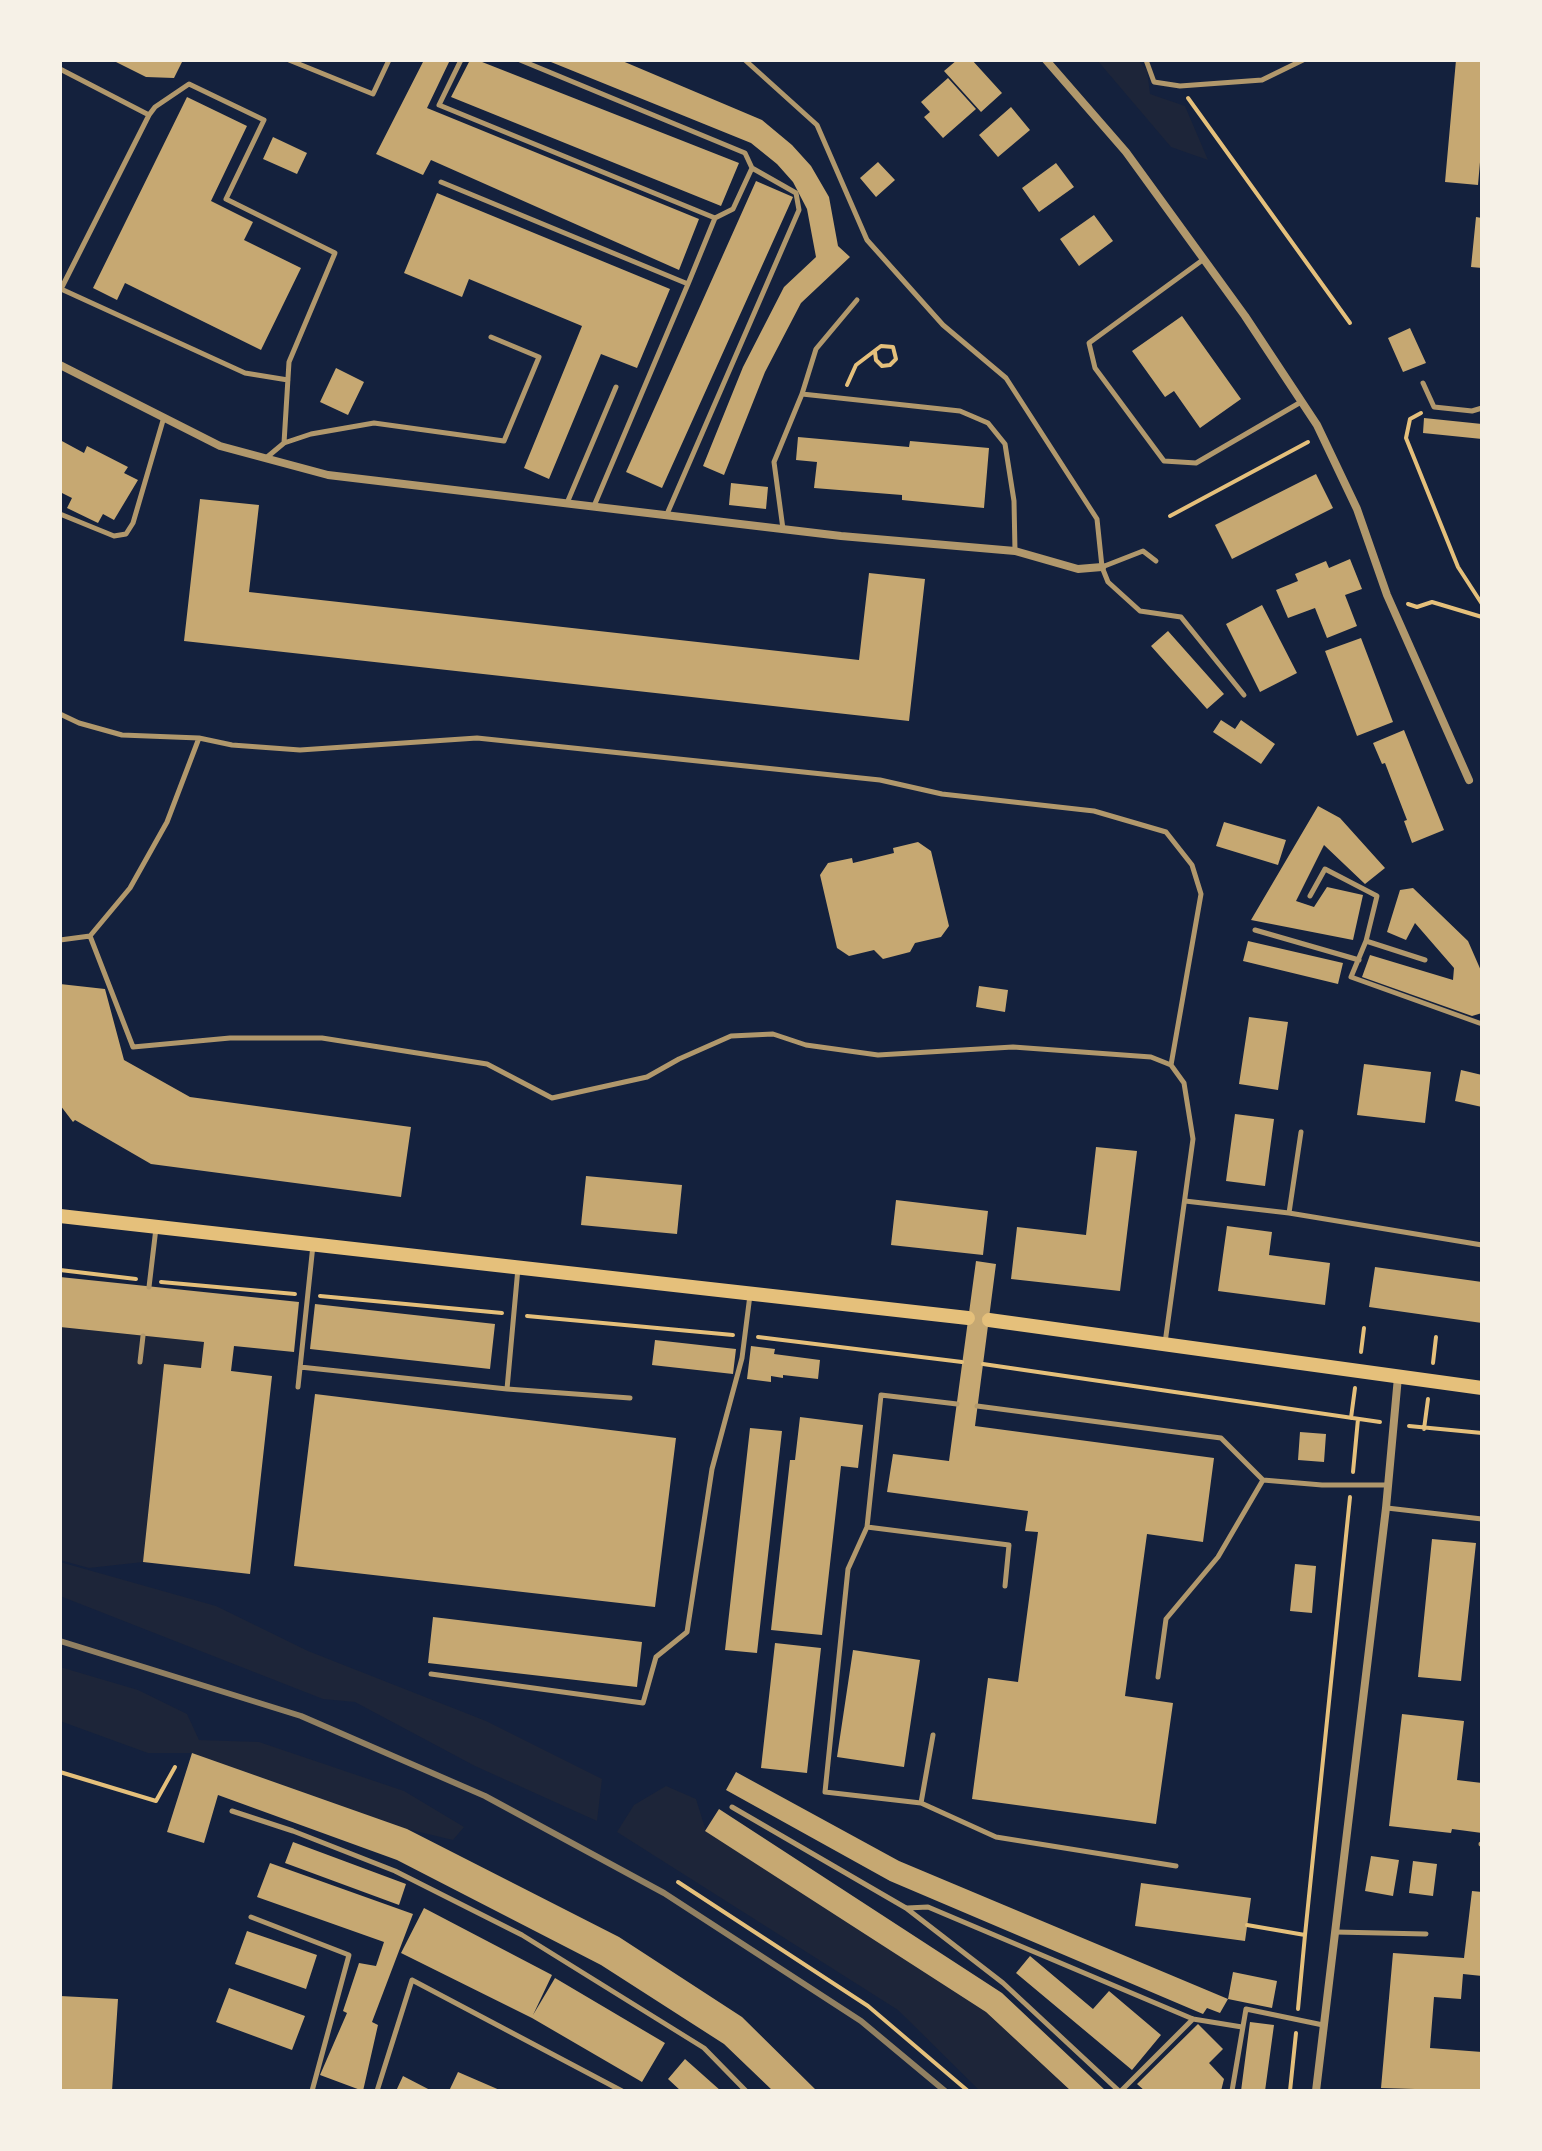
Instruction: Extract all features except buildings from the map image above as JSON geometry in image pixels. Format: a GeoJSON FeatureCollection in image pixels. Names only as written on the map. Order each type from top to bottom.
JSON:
{"type":"FeatureCollection","features":[{"type":"Feature","properties":{"kind":"main road"},"geometry":{"type":"LineString","coordinates":[[60,1216],[968,1318]]}},
{"type":"Feature","properties":{"kind":"main road"},"geometry":{"type":"LineString","coordinates":[[989,1320],[1482,1388]]}},
{"type":"Feature","properties":{"kind":"street"},"geometry":{"type":"LineString","coordinates":[[1046,60],[1126,152],[1204,259],[1321,435],[1357,509],[1387,595],[1469,780]]}},
{"type":"Feature","properties":{"kind":"street"},"geometry":{"type":"LineString","coordinates":[[60,365],[220,446],[328,475],[783,529],[1015,551],[1078,569],[1102,567]]}},
{"type":"Feature","properties":{"kind":"street"},"geometry":{"type":"LineString","coordinates":[[1316,2091],[1386,1508],[1398,1377]]}},
{"type":"Feature","properties":{"kind":"lane"},"geometry":{"type":"LineString","coordinates":[[289,60],[373,94],[389,60]]}},
{"type":"Feature","properties":{"kind":"lane"},"geometry":{"type":"LineString","coordinates":[[461,60],[439,105],[715,218]]}},
{"type":"Feature","properties":{"kind":"lane"},"geometry":{"type":"LineString","coordinates":[[520,60],[745,153],[752,168],[796,193],[799,210],[667,514]]}},
{"type":"Feature","properties":{"kind":"lane"},"geometry":{"type":"LineString","coordinates":[[745,60],[817,125],[867,240],[943,325],[1006,378],[1097,519],[1102,567],[1108,582],[1140,611],[1181,617],[1244,695]]}},
{"type":"Feature","properties":{"kind":"lane"},"geometry":{"type":"LineString","coordinates":[[1146,60],[1154,82],[1180,86],[1262,80],[1303,60]]}},
{"type":"Feature","properties":{"kind":"lane"},"geometry":{"type":"LineString","coordinates":[[60,69],[149,115]]}},
{"type":"Feature","properties":{"kind":"lane"},"geometry":{"type":"LineString","coordinates":[[284,443],[288,380],[289,362],[335,253],[226,199],[264,120],[189,84],[155,107],[149,115],[61,289],[245,373],[288,380]]}},
{"type":"Feature","properties":{"kind":"lane"},"geometry":{"type":"LineString","coordinates":[[593,506],[715,218],[733,209],[752,168]]}},
{"type":"Feature","properties":{"kind":"lane"},"geometry":{"type":"LineString","coordinates":[[441,182],[688,284]]}},
{"type":"Feature","properties":{"kind":"lane"},"geometry":{"type":"LineString","coordinates":[[1204,259],[1089,343],[1095,368],[1164,461],[1196,463],[1301,402]]}},
{"type":"Feature","properties":{"kind":"lane"},"geometry":{"type":"LineString","coordinates":[[783,529],[774,462],[802,394],[816,349],[857,300]]}},
{"type":"Feature","properties":{"kind":"lane"},"geometry":{"type":"LineString","coordinates":[[265,458],[284,443],[311,434],[374,423],[504,441],[539,357],[491,337]]}},
{"type":"Feature","properties":{"kind":"lane"},"geometry":{"type":"LineString","coordinates":[[1423,383],[1434,407],[1472,411],[1482,408]]}},
{"type":"Feature","properties":{"kind":"lane"},"geometry":{"type":"LineString","coordinates":[[567,504],[616,387]]}},
{"type":"Feature","properties":{"kind":"lane"},"geometry":{"type":"LineString","coordinates":[[802,394],[960,411],[988,423],[1005,444],[1014,501],[1015,551]]}},
{"type":"Feature","properties":{"kind":"lane"},"geometry":{"type":"LineString","coordinates":[[60,514],[114,536],[126,534],[133,523],[164,417]]}},
{"type":"Feature","properties":{"kind":"lane"},"geometry":{"type":"LineString","coordinates":[[1102,567],[1143,551],[1156,561]]}},
{"type":"Feature","properties":{"kind":"lane"},"geometry":{"type":"LineString","coordinates":[[60,714],[79,723],[122,735],[199,738],[232,745],[300,750],[477,738],[880,780],[942,794],[1094,811],[1166,832],[1192,865],[1201,894],[1171,1065]]}},
{"type":"Feature","properties":{"kind":"lane"},"geometry":{"type":"LineString","coordinates":[[60,940],[90,936],[130,888],[167,822],[199,738]]}},
{"type":"Feature","properties":{"kind":"lane"},"geometry":{"type":"LineString","coordinates":[[1310,896],[1325,869],[1377,896],[1366,941],[1351,977],[1482,1024]]}},
{"type":"Feature","properties":{"kind":"lane"},"geometry":{"type":"LineString","coordinates":[[1255,930],[1359,960]]}},
{"type":"Feature","properties":{"kind":"lane"},"geometry":{"type":"LineString","coordinates":[[90,936],[133,1047],[230,1038],[322,1038],[487,1064],[552,1098],[647,1077],[731,1036],[745,1035],[773,1034],[806,1045],[878,1055],[1013,1047],[1151,1057],[1171,1065],[1184,1083],[1193,1139],[1165,1344]]}},
{"type":"Feature","properties":{"kind":"lane"},"geometry":{"type":"LineString","coordinates":[[1366,941],[1425,960]]}},
{"type":"Feature","properties":{"kind":"lane"},"geometry":{"type":"LineString","coordinates":[[1289,1213],[1301,1132]]}},
{"type":"Feature","properties":{"kind":"lane"},"geometry":{"type":"LineString","coordinates":[[1185,1201],[1289,1213],[1482,1245]]}},
{"type":"Feature","properties":{"kind":"lane"},"geometry":{"type":"LineString","coordinates":[[149,1287],[156,1227]]}},
{"type":"Feature","properties":{"kind":"lane"},"geometry":{"type":"LineString","coordinates":[[298,1387],[313,1244]]}},
{"type":"Feature","properties":{"kind":"lane"},"geometry":{"type":"LineString","coordinates":[[507,1389],[518,1267]]}},
{"type":"Feature","properties":{"kind":"lane"},"geometry":{"type":"LineString","coordinates":[[431,1674],[643,1703],[656,1657],[687,1632],[712,1469],[742,1358],[750,1294]]}},
{"type":"Feature","properties":{"kind":"lane"},"geometry":{"type":"LineString","coordinates":[[140,1362],[143,1336]]}},
{"type":"Feature","properties":{"kind":"lane"},"geometry":{"type":"LineString","coordinates":[[300,1367],[507,1389],[630,1398]]}},
{"type":"Feature","properties":{"kind":"lane"},"geometry":{"type":"LineString","coordinates":[[957,1404],[881,1395],[867,1527],[848,1569],[825,1792],[921,1803],[996,1837],[1176,1866]]}},
{"type":"Feature","properties":{"kind":"lane"},"geometry":{"type":"LineString","coordinates":[[977,1406],[1221,1438],[1263,1480],[1322,1485],[1388,1485]]}},
{"type":"Feature","properties":{"kind":"lane"},"geometry":{"type":"LineString","coordinates":[[1158,1677],[1166,1619],[1218,1557],[1263,1480]]}},
{"type":"Feature","properties":{"kind":"lane"},"geometry":{"type":"LineString","coordinates":[[1386,1508],[1482,1519]]}},
{"type":"Feature","properties":{"kind":"lane"},"geometry":{"type":"LineString","coordinates":[[867,1527],[1009,1545],[1005,1586]]}},
{"type":"Feature","properties":{"kind":"lane"},"geometry":{"type":"LineString","coordinates":[[921,1803],[933,1735]]}},
{"type":"Feature","properties":{"kind":"lane"},"geometry":{"type":"LineString","coordinates":[[732,1807],[906,1908],[1003,1983],[1120,2091],[1193,2019]]}},
{"type":"Feature","properties":{"kind":"lane"},"geometry":{"type":"LineString","coordinates":[[232,1811],[395,1871],[522,1935],[704,2048],[746,2091]]}},
{"type":"Feature","properties":{"kind":"lane"},"geometry":{"type":"LineString","coordinates":[[906,1908],[928,1907],[1193,2019],[1242,2027]]}},
{"type":"Feature","properties":{"kind":"lane"},"geometry":{"type":"LineString","coordinates":[[251,1917],[349,1955],[312,2091]]}},
{"type":"Feature","properties":{"kind":"lane"},"geometry":{"type":"LineString","coordinates":[[1334,1932],[1426,1934]]}},
{"type":"Feature","properties":{"kind":"lane"},"geometry":{"type":"LineString","coordinates":[[377,2091],[412,1980],[622,2091]]}},
{"type":"Feature","properties":{"kind":"lane"},"geometry":{"type":"LineString","coordinates":[[1232,2091],[1246,2009],[1324,2025]]}},
{"type":"Feature","properties":{"kind":"path"},"geometry":{"type":"LineString","coordinates":[[1180,86],[1350,323]]}},
{"type":"Feature","properties":{"kind":"path"},"geometry":{"type":"LineString","coordinates":[[841,398],[856,365],[881,346],[889,345],[895,351],[896,359],[890,365],[882,366],[876,360],[875,352]]}},
{"type":"Feature","properties":{"kind":"path"},"geometry":{"type":"LineString","coordinates":[[1434,407],[1410,419],[1406,438],[1458,567],[1482,604]]}},
{"type":"Feature","properties":{"kind":"path"},"geometry":{"type":"LineString","coordinates":[[1170,516],[1321,435]]}},
{"type":"Feature","properties":{"kind":"path"},"geometry":{"type":"LineString","coordinates":[[1387,595],[1417,607],[1432,602],[1482,617]]}},
{"type":"Feature","properties":{"kind":"path"},"geometry":{"type":"LineString","coordinates":[[983,1364],[1394,1424],[1482,1433]]}},
{"type":"Feature","properties":{"kind":"path"},"geometry":{"type":"LineString","coordinates":[[1247,1925],[1305,1935],[1358,1419]]}},
{"type":"Feature","properties":{"kind":"path"},"geometry":{"type":"LineString","coordinates":[[60,1772],[156,1801],[175,1767]]}},
{"type":"Feature","properties":{"kind":"path"},"geometry":{"type":"LineString","coordinates":[[678,1882],[868,2006],[968,2091]]}},
{"type":"Feature","properties":{"kind":"shaded area"},"geometry":{"type":"Polygon","coordinates":[[[1097,60],[1138,60],[1147,70],[1150,94],[1185,106],[1208,160],[1171,147],[1097,60]]]}},
{"type":"Feature","properties":{"kind":"shaded area"},"geometry":{"type":"Polygon","coordinates":[[[60,1327],[204,1342],[201,1368],[164,1364],[143,1562],[89,1568],[60,1560],[60,1327]]]}},
{"type":"Feature","properties":{"kind":"shaded area"},"geometry":{"type":"Polygon","coordinates":[[[60,1562],[216,1606],[308,1651],[486,1721],[602,1779],[597,1821],[475,1766],[355,1702],[323,1699],[60,1596],[60,1562]]]}},
{"type":"Feature","properties":{"kind":"shaded area"},"geometry":{"type":"Polygon","coordinates":[[[60,1667],[138,1690],[187,1714],[199,1740],[259,1742],[404,1791],[464,1827],[453,1840],[407,1829],[192,1753],[148,1753],[60,1721],[60,1667]]]}},
{"type":"Feature","properties":{"kind":"shaded area"},"geometry":{"type":"Polygon","coordinates":[[[666,1786],[696,1799],[706,1831],[986,2012],[1071,2091],[980,2091],[898,2010],[617,1832],[634,1805],[666,1786]]]}},
{"type":"Feature","properties":{"kind":"railway"},"geometry":{"type":"LineString","coordinates":[[60,1641],[301,1716],[485,1796],[664,1893],[861,2021],[945,2091]]}}]}
